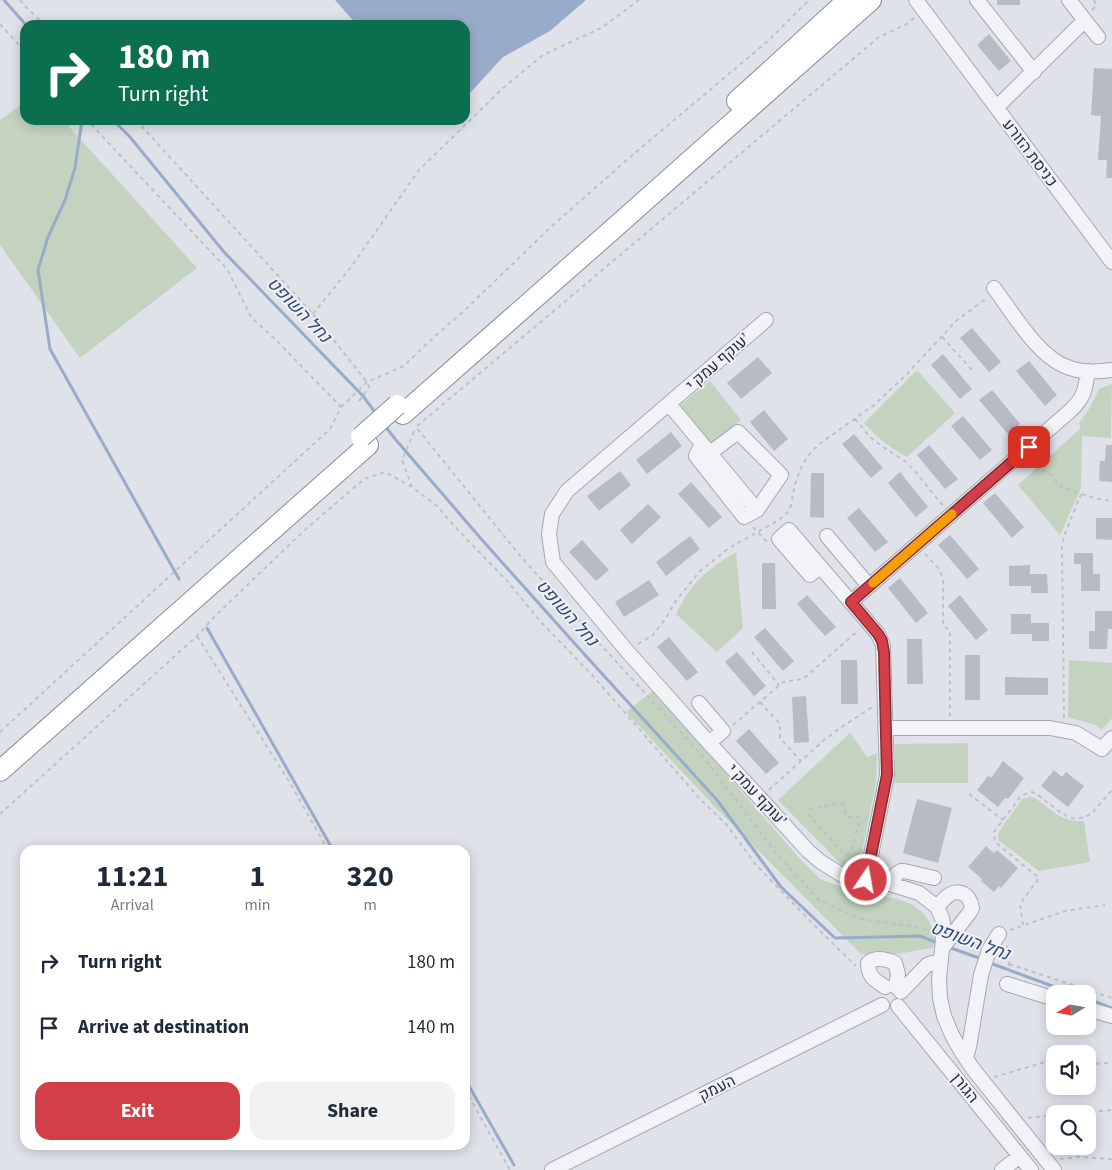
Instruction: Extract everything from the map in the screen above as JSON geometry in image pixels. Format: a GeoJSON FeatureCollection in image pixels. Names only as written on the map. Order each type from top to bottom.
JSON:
{"type":"FeatureCollection","features":[{"type":"Feature","properties":{"kind":"highway"},"geometry":{"type":"LineString","coordinates":[[0,757],[365,441],[405,416],[866,1]]}},
{"type":"Feature","properties":{"kind":"highway"},"geometry":{"type":"LineString","coordinates":[[0,772],[365,441]]}},
{"type":"Feature","properties":{"kind":"street"},"geometry":{"type":"LineString","coordinates":[[977,0],[1034,72]]}},
{"type":"Feature","properties":{"kind":"street"},"geometry":{"type":"LineString","coordinates":[[1069,0],[1098,37]]}},
{"type":"Feature","properties":{"kind":"street","name":"כניסת הזורע"},"geometry":{"type":"LineString","coordinates":[[921,2],[949,44],[1112,262]]}},
{"type":"Feature","properties":{"kind":"street"},"geometry":{"type":"LineString","coordinates":[[996,107],[1034,72],[1085,20]]}},
{"type":"Feature","properties":{"kind":"street"},"geometry":{"type":"LineString","coordinates":[[996,289],[1033,340],[1056,362],[1069,368],[1088,371],[1112,370]]}},
{"type":"Feature","properties":{"kind":"street","name":"עוקף עמק י’"},"geometry":{"type":"LineString","coordinates":[[766,320],[567,491],[552,514],[549,534],[553,562],[627,651],[808,851],[821,862],[842,874],[893,885],[919,894],[937,907]]}},
{"type":"Feature","properties":{"kind":"street"},"geometry":{"type":"LineString","coordinates":[[851,602],[1065,416],[1078,403],[1085,391],[1088,371]]}},
{"type":"Feature","properties":{"kind":"street"},"geometry":{"type":"LineString","coordinates":[[669,404],[706,449]]}},
{"type":"Feature","properties":{"kind":"street"},"geometry":{"type":"LineString","coordinates":[[738,432],[781,475],[757,510],[744,517],[696,456],[706,449],[738,432]]}},
{"type":"Feature","properties":{"kind":"street"},"geometry":{"type":"LineString","coordinates":[[827,536],[869,586]]}},
{"type":"Feature","properties":{"kind":"street"},"geometry":{"type":"LineString","coordinates":[[820,566],[878,634],[882,641],[884,652],[886,782],[866,880]]}},
{"type":"Feature","properties":{"kind":"street"},"geometry":{"type":"LineString","coordinates":[[700,703],[723,731],[709,743]]}},
{"type":"Feature","properties":{"kind":"street"},"geometry":{"type":"LineString","coordinates":[[886,728],[1050,728],[1076,734],[1102,750],[1112,738]]}},
{"type":"Feature","properties":{"kind":"street"},"geometry":{"type":"LineString","coordinates":[[893,885],[896,874],[901,871],[934,878]]}},
{"type":"Feature","properties":{"kind":"street"},"geometry":{"type":"LineString","coordinates":[[943,941],[972,908],[968,897],[962,894],[956,892],[950,894],[937,907],[944,929],[939,978],[940,998],[944,1016],[952,1035],[966,1058],[1051,1167]]}},
{"type":"Feature","properties":{"kind":"street"},"geometry":{"type":"LineString","coordinates":[[966,1058],[981,975],[989,950],[999,934]]}},
{"type":"Feature","properties":{"kind":"street"},"geometry":{"type":"LineString","coordinates":[[894,989],[902,1000],[898,1006],[892,1009],[884,1008],[879,996],[882,989],[894,989],[927,965],[940,962]]}},
{"type":"Feature","properties":{"kind":"street"},"geometry":{"type":"LineString","coordinates":[[1007,984],[1046,996]]}},
{"type":"Feature","properties":{"kind":"street","name":"העמק"},"geometry":{"type":"LineString","coordinates":[[552,1170],[882,1005]]}},
{"type":"Feature","properties":{"kind":"street","name":"הגורן"},"geometry":{"type":"LineString","coordinates":[[898,1006],[1031,1170]]}},
{"type":"Feature","properties":{"kind":"street"},"geometry":{"type":"LineString","coordinates":[[1096,1011],[1112,1016]]}},
{"type":"Feature","properties":{"kind":"street"},"geometry":{"type":"LineString","coordinates":[[1002,1170],[1020,1156]]}},
{"type":"Feature","properties":{"kind":"path"},"geometry":{"type":"LineString","coordinates":[[20,0],[40,20]]}},
{"type":"Feature","properties":{"kind":"path"},"geometry":{"type":"LineString","coordinates":[[470,120],[503,88],[544,55],[603,27],[639,0]]}},
{"type":"Feature","properties":{"kind":"path"},"geometry":{"type":"LineString","coordinates":[[0,732],[330,429],[341,407],[368,382],[404,366],[553,225],[768,41],[809,0]]}},
{"type":"Feature","properties":{"kind":"path"},"geometry":{"type":"LineString","coordinates":[[412,487],[402,460],[405,416],[879,37],[908,24],[921,2]]}},
{"type":"Feature","properties":{"kind":"path"},"geometry":{"type":"LineString","coordinates":[[0,24],[20,46]]}},
{"type":"Feature","properties":{"kind":"path"},"geometry":{"type":"LineString","coordinates":[[92,125],[227,269],[251,317],[341,407]]}},
{"type":"Feature","properties":{"kind":"path"},"geometry":{"type":"LineString","coordinates":[[141,125],[313,314],[368,382],[369,387],[359,401]]}},
{"type":"Feature","properties":{"kind":"path"},"geometry":{"type":"LineString","coordinates":[[313,314],[351,267],[419,170],[465,125]]}},
{"type":"Feature","properties":{"kind":"path"},"geometry":{"type":"LineString","coordinates":[[627,651],[653,635],[675,602],[700,571],[730,548],[779,520],[788,512],[800,470],[807,457],[818,445],[874,405],[956,321],[996,289]]}},
{"type":"Feature","properties":{"kind":"path"},"geometry":{"type":"LineString","coordinates":[[942,337],[972,370]]}},
{"type":"Feature","properties":{"kind":"path"},"geometry":{"type":"LineString","coordinates":[[405,416],[521,557],[703,757],[774,850],[819,900],[861,919],[922,928],[943,941]]}},
{"type":"Feature","properties":{"kind":"path"},"geometry":{"type":"LineString","coordinates":[[855,419],[874,440],[906,462],[914,470],[950,516]]}},
{"type":"Feature","properties":{"kind":"path"},"geometry":{"type":"LineString","coordinates":[[1017,458],[1053,476],[1058,485],[1081,494],[1112,501]]}},
{"type":"Feature","properties":{"kind":"path"},"geometry":{"type":"LineString","coordinates":[[0,814],[197,636],[216,615],[306,529],[364,479],[385,472],[412,487],[437,506],[508,582],[540,621],[593,676],[700,799],[727,825],[756,864],[857,967]]}},
{"type":"Feature","properties":{"kind":"path"},"geometry":{"type":"LineString","coordinates":[[1064,730],[1062,546],[1064,536],[1081,494]]}},
{"type":"Feature","properties":{"kind":"path"},"geometry":{"type":"LineString","coordinates":[[916,546],[940,570],[943,582],[943,625],[950,631],[950,728]]}},
{"type":"Feature","properties":{"kind":"path"},"geometry":{"type":"LineString","coordinates":[[732,726],[783,682],[803,679],[869,622]]}},
{"type":"Feature","properties":{"kind":"path"},"geometry":{"type":"LineString","coordinates":[[197,636],[290,783],[325,845]]}},
{"type":"Feature","properties":{"kind":"path"},"geometry":{"type":"LineString","coordinates":[[752,652],[779,686]]}},
{"type":"Feature","properties":{"kind":"path"},"geometry":{"type":"LineString","coordinates":[[760,798],[840,728],[885,699]]}},
{"type":"Feature","properties":{"kind":"path"},"geometry":{"type":"LineString","coordinates":[[760,702],[780,724],[780,738],[801,761]]}},
{"type":"Feature","properties":{"kind":"path"},"geometry":{"type":"LineString","coordinates":[[1023,925],[1020,904],[1039,878],[995,842],[994,832],[1021,796],[1025,794],[1032,792],[1061,813],[1074,818],[1080,818],[1091,814],[1112,790]]}},
{"type":"Feature","properties":{"kind":"path"},"geometry":{"type":"LineString","coordinates":[[969,794],[1003,820]]}},
{"type":"Feature","properties":{"kind":"path"},"geometry":{"type":"LineString","coordinates":[[842,803],[846,816],[856,816],[859,818],[860,821],[851,851],[846,855],[844,853],[809,815],[810,809],[842,803]]}},
{"type":"Feature","properties":{"kind":"path"},"geometry":{"type":"LineString","coordinates":[[999,934],[1065,911],[1105,905]]}},
{"type":"Feature","properties":{"kind":"path"},"geometry":{"type":"LineString","coordinates":[[1009,964],[1112,998]]}},
{"type":"Feature","properties":{"kind":"path"},"geometry":{"type":"LineString","coordinates":[[982,1080],[1046,1062]]}},
{"type":"Feature","properties":{"kind":"path"},"geometry":{"type":"LineString","coordinates":[[1096,1064],[1112,1063]]}},
{"type":"Feature","properties":{"kind":"path"},"geometry":{"type":"LineString","coordinates":[[470,1098],[510,1170]]}},
{"type":"Feature","properties":{"kind":"path"},"geometry":{"type":"LineString","coordinates":[[1096,1111],[1112,1110]]}},
{"type":"Feature","properties":{"kind":"path"},"geometry":{"type":"LineString","coordinates":[[1014,1119],[1046,1116]]}},
{"type":"Feature","properties":{"kind":"path"},"geometry":{"type":"LineString","coordinates":[[1051,1167],[1053,1159],[1078,1157],[1112,1159]]}},
{"type":"Feature","properties":{"kind":"green space"},"geometry":{"type":"Polygon","coordinates":[[[20,106],[20,125],[68,125],[197,268],[80,358],[0,245],[0,120],[20,106]]]}},
{"type":"Feature","properties":{"kind":"green space"},"geometry":{"type":"Polygon","coordinates":[[[917,370],[955,413],[907,457],[884,442],[864,423],[917,370]]]}},
{"type":"Feature","properties":{"kind":"green space"},"geometry":{"type":"Polygon","coordinates":[[[710,381],[741,420],[710,445],[679,406],[710,381]]]}},
{"type":"Feature","properties":{"kind":"green space"},"geometry":{"type":"Polygon","coordinates":[[[1112,384],[1111,438],[1082,436],[1081,488],[1060,535],[1018,485],[1081,428],[1079,423],[1089,409],[1099,389],[1112,384]]]}},
{"type":"Feature","properties":{"kind":"green space"},"geometry":{"type":"Polygon","coordinates":[[[736,552],[743,628],[717,652],[676,614],[686,595],[698,581],[716,565],[736,552]]]}},
{"type":"Feature","properties":{"kind":"green space"},"geometry":{"type":"Polygon","coordinates":[[[1069,660],[1112,663],[1112,718],[1102,730],[1096,725],[1068,717],[1069,660]]]}},
{"type":"Feature","properties":{"kind":"green space"},"geometry":{"type":"Polygon","coordinates":[[[654,690],[799,858],[820,879],[846,889],[897,899],[911,904],[921,911],[929,921],[935,936],[933,948],[897,954],[861,954],[713,805],[626,712],[654,690]]]}},
{"type":"Feature","properties":{"kind":"green space"},"geometry":{"type":"Polygon","coordinates":[[[850,733],[867,757],[877,753],[876,782],[859,868],[853,871],[842,865],[778,800],[850,733]]]}},
{"type":"Feature","properties":{"kind":"green space"},"geometry":{"type":"Polygon","coordinates":[[[968,743],[968,783],[895,783],[895,744],[968,743]]]}},
{"type":"Feature","properties":{"kind":"green space"},"geometry":{"type":"Polygon","coordinates":[[[1029,797],[1036,799],[1062,817],[1072,821],[1084,821],[1090,862],[1039,871],[998,840],[1000,830],[1022,799],[1029,797]]]}},
{"type":"Feature","properties":{"kind":"water"},"geometry":{"type":"Polygon","coordinates":[[[335,0],[586,0],[550,31],[503,57],[470,93],[470,20],[353,20],[335,0]]]}},
{"type":"Feature","properties":{"kind":"building"},"geometry":{"type":"Polygon","coordinates":[[[997,0],[1020,0],[1020,5],[997,5],[997,0]]]}},
{"type":"Feature","properties":{"kind":"building"},"geometry":{"type":"Polygon","coordinates":[[[989,34],[1011,61],[999,71],[977,45],[989,34]]]}},
{"type":"Feature","properties":{"kind":"building"},"geometry":{"type":"Polygon","coordinates":[[[1094,68],[1112,69],[1112,178],[1106,178],[1107,160],[1098,160],[1101,116],[1091,115],[1094,68]]]}},
{"type":"Feature","properties":{"kind":"building"},"geometry":{"type":"Polygon","coordinates":[[[972,328],[1001,362],[989,372],[960,338],[972,328]]]}},
{"type":"Feature","properties":{"kind":"building"},"geometry":{"type":"Polygon","coordinates":[[[943,354],[972,389],[960,399],[931,365],[943,354]]]}},
{"type":"Feature","properties":{"kind":"building"},"geometry":{"type":"Polygon","coordinates":[[[758,357],[772,373],[741,399],[727,383],[758,357]]]}},
{"type":"Feature","properties":{"kind":"building"},"geometry":{"type":"Polygon","coordinates":[[[1029,361],[1057,395],[1045,406],[1016,371],[1029,361]]]}},
{"type":"Feature","properties":{"kind":"building"},"geometry":{"type":"Polygon","coordinates":[[[992,390],[1020,424],[1008,434],[979,400],[992,390]]]}},
{"type":"Feature","properties":{"kind":"building"},"geometry":{"type":"Polygon","coordinates":[[[764,410],[788,439],[774,451],[750,422],[764,410]]]}},
{"type":"Feature","properties":{"kind":"building"},"geometry":{"type":"Polygon","coordinates":[[[963,416],[992,450],[980,460],[951,426],[963,416]]]}},
{"type":"Feature","properties":{"kind":"building"},"geometry":{"type":"Polygon","coordinates":[[[671,432],[682,446],[647,474],[636,460],[671,432]]]}},
{"type":"Feature","properties":{"kind":"building"},"geometry":{"type":"Polygon","coordinates":[[[854,434],[883,468],[871,478],[842,444],[854,434]]]}},
{"type":"Feature","properties":{"kind":"building"},"geometry":{"type":"Polygon","coordinates":[[[929,445],[958,479],[945,489],[917,455],[929,445]]]}},
{"type":"Feature","properties":{"kind":"building"},"geometry":{"type":"Polygon","coordinates":[[[1106,445],[1112,445],[1112,482],[1099,481],[1100,461],[1105,461],[1106,445]]]}},
{"type":"Feature","properties":{"kind":"building"},"geometry":{"type":"Polygon","coordinates":[[[620,471],[631,485],[599,511],[587,496],[620,471]]]}},
{"type":"Feature","properties":{"kind":"building"},"geometry":{"type":"Polygon","coordinates":[[[900,472],[928,507],[916,517],[888,483],[900,472]]]}},
{"type":"Feature","properties":{"kind":"building"},"geometry":{"type":"Polygon","coordinates":[[[811,473],[824,473],[824,518],[810,517],[811,473]]]}},
{"type":"Feature","properties":{"kind":"building"},"geometry":{"type":"Polygon","coordinates":[[[691,482],[722,517],[709,528],[678,494],[691,482]]]}},
{"type":"Feature","properties":{"kind":"building"},"geometry":{"type":"Polygon","coordinates":[[[995,493],[1024,527],[1012,538],[983,503],[995,493]]]}},
{"type":"Feature","properties":{"kind":"building"},"geometry":{"type":"Polygon","coordinates":[[[648,504],[661,517],[632,544],[620,530],[648,504]]]}},
{"type":"Feature","properties":{"kind":"building"},"geometry":{"type":"Polygon","coordinates":[[[859,508],[888,542],[875,552],[847,518],[859,508]]]}},
{"type":"Feature","properties":{"kind":"building"},"geometry":{"type":"Polygon","coordinates":[[[1096,518],[1112,518],[1112,540],[1096,539],[1096,518]]]}},
{"type":"Feature","properties":{"kind":"building"},"geometry":{"type":"Polygon","coordinates":[[[950,535],[979,569],[967,579],[938,545],[950,535]]]}},
{"type":"Feature","properties":{"kind":"building"},"geometry":{"type":"Polygon","coordinates":[[[690,536],[700,549],[666,576],[656,562],[690,536]]]}},
{"type":"Feature","properties":{"kind":"building"},"geometry":{"type":"Polygon","coordinates":[[[582,540],[609,570],[596,581],[569,552],[582,540]]]}},
{"type":"Feature","properties":{"kind":"building"},"geometry":{"type":"Polygon","coordinates":[[[1074,553],[1093,553],[1093,574],[1100,574],[1100,591],[1081,591],[1081,564],[1074,564],[1074,553]]]}},
{"type":"Feature","properties":{"kind":"building"},"geometry":{"type":"Polygon","coordinates":[[[762,563],[775,563],[776,609],[762,609],[762,563]]]}},
{"type":"Feature","properties":{"kind":"building"},"geometry":{"type":"Polygon","coordinates":[[[1030,565],[1030,574],[1047,574],[1048,593],[1031,593],[1031,586],[1009,586],[1009,566],[1030,565]]]}},
{"type":"Feature","properties":{"kind":"building"},"geometry":{"type":"Polygon","coordinates":[[[900,578],[928,613],[916,623],[888,588],[900,578]]]}},
{"type":"Feature","properties":{"kind":"building"},"geometry":{"type":"Polygon","coordinates":[[[649,580],[659,595],[624,617],[615,602],[649,580]]]}},
{"type":"Feature","properties":{"kind":"building"},"geometry":{"type":"Polygon","coordinates":[[[807,595],[836,627],[825,636],[797,604],[807,595]]]}},
{"type":"Feature","properties":{"kind":"building"},"geometry":{"type":"Polygon","coordinates":[[[960,595],[988,630],[976,640],[948,606],[960,595]]]}},
{"type":"Feature","properties":{"kind":"building"},"geometry":{"type":"Polygon","coordinates":[[[1095,611],[1112,611],[1112,629],[1108,629],[1107,649],[1089,649],[1089,631],[1095,631],[1095,611]]]}},
{"type":"Feature","properties":{"kind":"building"},"geometry":{"type":"Polygon","coordinates":[[[1011,614],[1031,614],[1031,623],[1049,623],[1049,641],[1032,641],[1032,634],[1011,634],[1011,614]]]}},
{"type":"Feature","properties":{"kind":"building"},"geometry":{"type":"Polygon","coordinates":[[[765,628],[794,661],[783,671],[754,637],[765,628]]]}},
{"type":"Feature","properties":{"kind":"building"},"geometry":{"type":"Polygon","coordinates":[[[669,637],[698,672],[687,681],[657,647],[669,637]]]}},
{"type":"Feature","properties":{"kind":"building"},"geometry":{"type":"Polygon","coordinates":[[[907,639],[922,639],[923,684],[907,684],[907,639]]]}},
{"type":"Feature","properties":{"kind":"building"},"geometry":{"type":"Polygon","coordinates":[[[737,652],[766,686],[754,696],[725,662],[737,652]]]}},
{"type":"Feature","properties":{"kind":"building"},"geometry":{"type":"Polygon","coordinates":[[[965,655],[980,655],[980,700],[965,700],[965,655]]]}},
{"type":"Feature","properties":{"kind":"building"},"geometry":{"type":"Polygon","coordinates":[[[841,660],[857,660],[858,704],[841,704],[841,660]]]}},
{"type":"Feature","properties":{"kind":"building"},"geometry":{"type":"Polygon","coordinates":[[[1005,677],[1048,678],[1048,695],[1005,695],[1005,677]]]}},
{"type":"Feature","properties":{"kind":"building"},"geometry":{"type":"Polygon","coordinates":[[[806,696],[809,742],[794,743],[792,697],[806,696]]]}},
{"type":"Feature","properties":{"kind":"building"},"geometry":{"type":"Polygon","coordinates":[[[749,729],[779,763],[766,774],[736,741],[749,729]]]}},
{"type":"Feature","properties":{"kind":"building"},"geometry":{"type":"Polygon","coordinates":[[[1003,761],[1024,778],[1008,799],[1005,798],[998,807],[977,790],[988,776],[991,778],[1003,761]]]}},
{"type":"Feature","properties":{"kind":"building"},"geometry":{"type":"Polygon","coordinates":[[[1054,770],[1062,777],[1066,772],[1084,786],[1068,807],[1041,786],[1054,770]]]}},
{"type":"Feature","properties":{"kind":"building"},"geometry":{"type":"Polygon","coordinates":[[[917,799],[952,808],[938,863],[903,853],[917,799]]]}},
{"type":"Feature","properties":{"kind":"building"},"geometry":{"type":"Polygon","coordinates":[[[986,846],[994,853],[997,850],[1018,868],[1001,888],[999,886],[994,892],[968,867],[986,846]]]}},
{"type":"Feature","properties":{"kind":"waterway","name":"נחל השופט"},"geometry":{"type":"LineString","coordinates":[[4,0],[22,20]]}},
{"type":"Feature","properties":{"kind":"waterway"},"geometry":{"type":"LineString","coordinates":[[81,125],[75,168],[65,200],[48,237],[38,270],[50,349],[179,579]]}},
{"type":"Feature","properties":{"kind":"waterway","name":"נחל השופט"},"geometry":{"type":"LineString","coordinates":[[118,125],[130,137],[224,252],[363,396],[377,415]]}},
{"type":"Feature","properties":{"kind":"waterway","name":"נחל השופט"},"geometry":{"type":"LineString","coordinates":[[385,426],[483,541],[717,800],[781,887],[835,938],[920,936],[940,944]]}},
{"type":"Feature","properties":{"kind":"waterway"},"geometry":{"type":"LineString","coordinates":[[207,628],[330,845]]}},
{"type":"Feature","properties":{"kind":"waterway","name":"נחל השופט"},"geometry":{"type":"LineString","coordinates":[[948,947],[982,959]]}},
{"type":"Feature","properties":{"kind":"waterway","name":"נחל השופט"},"geometry":{"type":"LineString","coordinates":[[990,963],[1050,985]]}},
{"type":"Feature","properties":{"kind":"waterway","name":"נחל השופט"},"geometry":{"type":"LineString","coordinates":[[1096,1002],[1112,1008]]}},
{"type":"Feature","properties":{"kind":"waterway"},"geometry":{"type":"LineString","coordinates":[[470,1088],[514,1165]]}},
{"type":"Feature","properties":{"kind":"slow traffic"},"geometry":{"type":"LineString","coordinates":[[873,583],[952,514]]}},
{"type":"Feature","properties":{"kind":"route"},"geometry":{"type":"LineString","coordinates":[[866,880],[887,775],[884,652],[882,641],[878,634],[851,602],[1029,447]]}}]}
